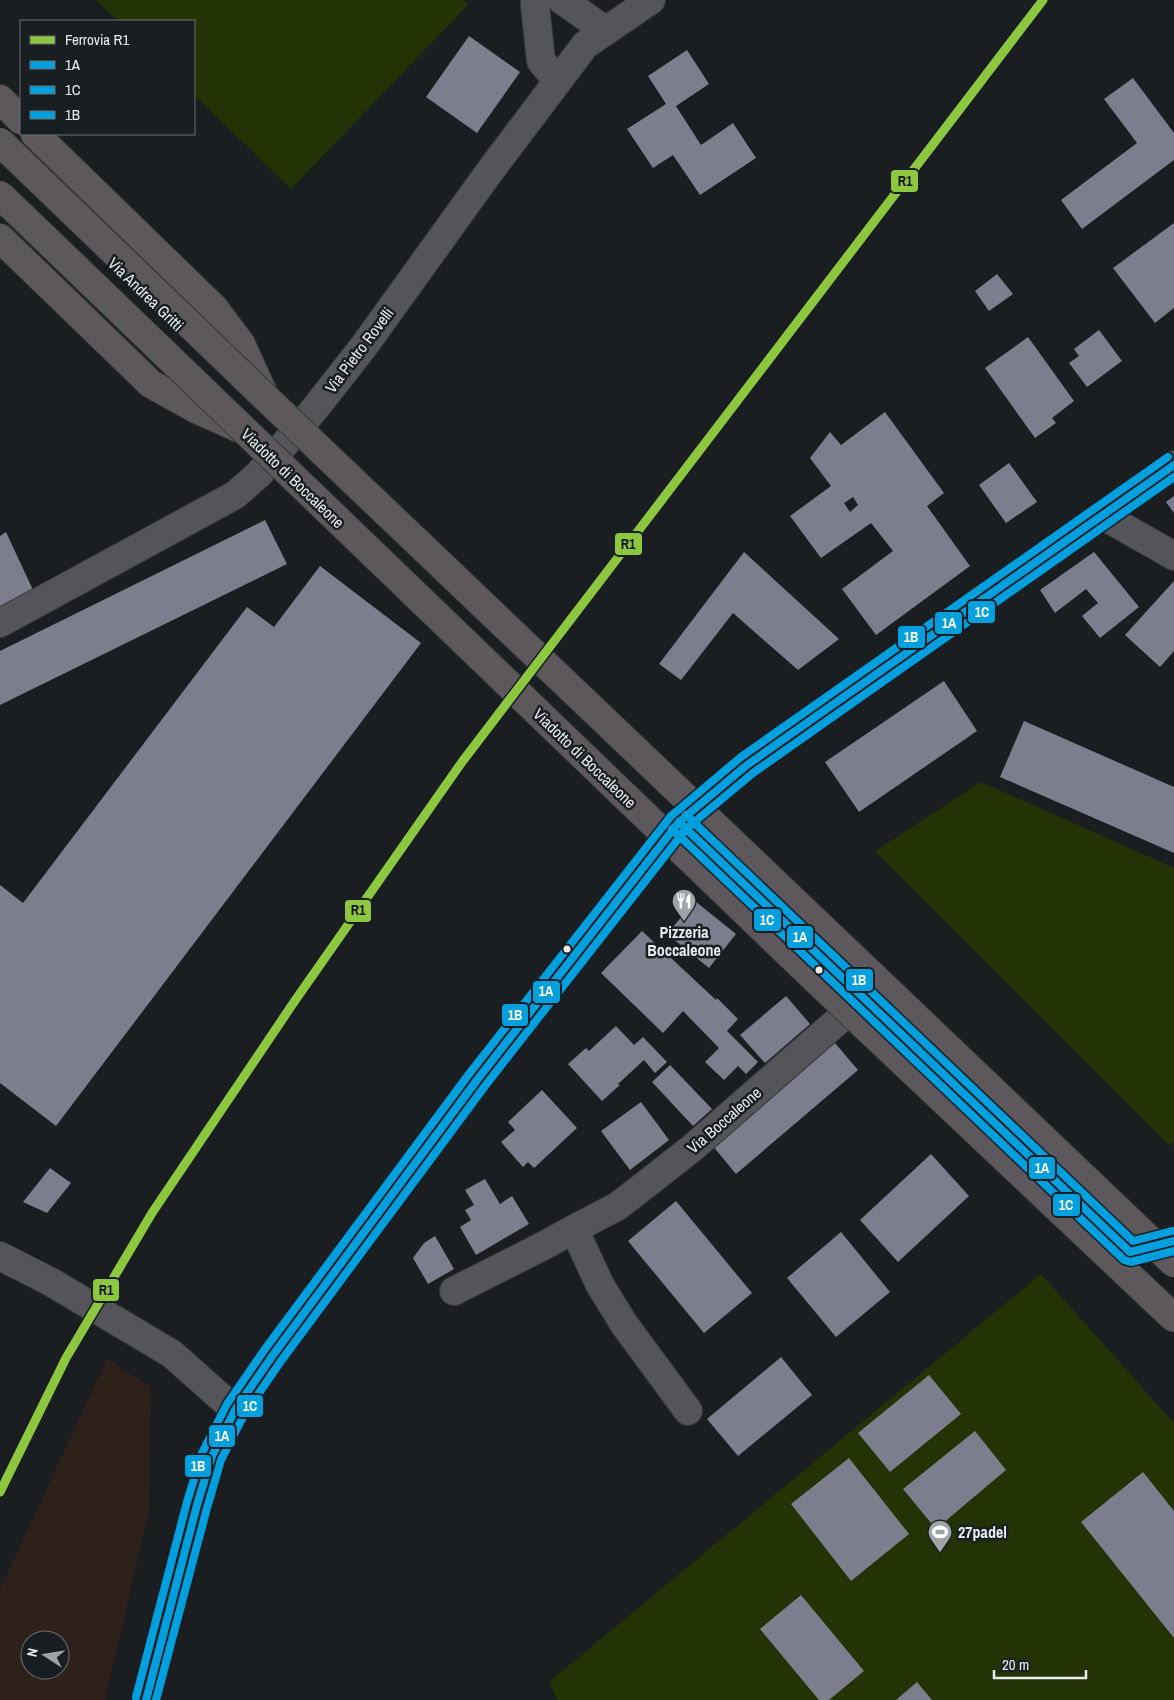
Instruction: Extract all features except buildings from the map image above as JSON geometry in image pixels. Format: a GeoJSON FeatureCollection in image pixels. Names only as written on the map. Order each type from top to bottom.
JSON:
{"type":"FeatureCollection","features":[{"type":"Feature","properties":{"kind":"highway"},"geometry":{"type":"LineString","coordinates":[[36,135],[214,308],[241,344],[265,397]]}},
{"type":"Feature","properties":{"kind":"highway"},"geometry":{"type":"LineString","coordinates":[[0,142],[1174,1263]]}},
{"type":"Feature","properties":{"kind":"highway","name":"Viadotto di Boccaleone"},"geometry":{"type":"LineString","coordinates":[[0,195],[821,985],[1174,1318]]}},
{"type":"Feature","properties":{"kind":"highway"},"geometry":{"type":"LineString","coordinates":[[0,238],[151,384],[196,409],[243,430]]}},
{"type":"Feature","properties":{"kind":"street"},"geometry":{"type":"LineString","coordinates":[[536,0],[534,5],[540,62],[557,80]]}},
{"type":"Feature","properties":{"kind":"street"},"geometry":{"type":"LineString","coordinates":[[562,0],[606,31]]}},
{"type":"Feature","properties":{"kind":"street","name":"Via Pietro Rovelli"},"geometry":{"type":"LineString","coordinates":[[0,623],[235,495],[259,474],[364,346],[557,80],[585,45],[651,0]]}},
{"type":"Feature","properties":{"kind":"street","name":"Via Andrea Gritti"},"geometry":{"type":"LineString","coordinates":[[0,154],[287,441]]}},
{"type":"Feature","properties":{"kind":"street","name":"Via Andrea Gritti"},"geometry":{"type":"LineString","coordinates":[[0,178],[206,378],[287,441]]}},
{"type":"Feature","properties":{"kind":"street"},"geometry":{"type":"LineString","coordinates":[[146,1700],[212,1456],[235,1410],[477,1080],[679,822],[747,765],[1174,464]]}},
{"type":"Feature","properties":{"kind":"street"},"geometry":{"type":"LineString","coordinates":[[1102,515],[1174,556]]}},
{"type":"Feature","properties":{"kind":"street"},"geometry":{"type":"LineString","coordinates":[[679,822],[1130,1252],[1174,1241]]}},
{"type":"Feature","properties":{"kind":"street","name":"Via Boccaleone"},"geometry":{"type":"LineString","coordinates":[[454,1291],[618,1206],[692,1149],[864,998]]}},
{"type":"Feature","properties":{"kind":"street"},"geometry":{"type":"LineString","coordinates":[[574,1229],[600,1285],[624,1324],[688,1411]]}},
{"type":"Feature","properties":{"kind":"street"},"geometry":{"type":"LineString","coordinates":[[0,1256],[51,1282],[172,1354],[235,1410]]}},
{"type":"Feature","properties":{"kind":"shaded area"},"geometry":{"type":"Polygon","coordinates":[[[107,1359],[151,1387],[149,1510],[105,1700],[0,1700],[0,1590],[107,1359]]]}},
{"type":"Feature","properties":{"kind":"green space"},"geometry":{"type":"Polygon","coordinates":[[[96,0],[463,0],[468,5],[291,189],[195,96],[195,20],[117,20],[96,0]]]}},
{"type":"Feature","properties":{"kind":"green space"},"geometry":{"type":"Polygon","coordinates":[[[981,782],[1174,868],[1174,1141],[1170,1146],[875,851],[981,782]]]}},
{"type":"Feature","properties":{"kind":"green space","name":"27padel"},"geometry":{"type":"Polygon","coordinates":[[[1041,1274],[1174,1423],[1174,1700],[557,1700],[549,1682],[1041,1274]]]}},
{"type":"Feature","properties":{"kind":"rail line","name":"R1"},"geometry":{"type":"LineString","coordinates":[[0,1492],[66,1358],[152,1213],[294,1002],[462,762],[1043,0]]}},
{"type":"Feature","properties":{"kind":"transit line","name":"1B"},"geometry":{"type":"LineString","coordinates":[[136,1697],[187,1502],[202,1453],[227,1404],[265,1349],[469,1074],[671,816],[741,757],[1168,457]]}},
{"type":"Feature","properties":{"kind":"transit line","name":"1A"},"geometry":{"type":"LineString","coordinates":[[146,1700],[197,1505],[212,1456],[235,1410],[273,1355],[477,1080],[679,822],[747,765],[1174,465]]}},
{"type":"Feature","properties":{"kind":"transit line","name":"1C"},"geometry":{"type":"LineString","coordinates":[[156,1700],[221,1460],[244,1415],[281,1361],[485,1086],[686,829],[753,773],[1174,477]]}},
{"type":"Feature","properties":{"kind":"transit line","name":"1B"},"geometry":{"type":"LineString","coordinates":[[686,815],[1133,1241],[1172,1231]]}},
{"type":"Feature","properties":{"kind":"transit line","name":"1A"},"geometry":{"type":"LineString","coordinates":[[679,822],[1130,1252],[1174,1241]]}},
{"type":"Feature","properties":{"kind":"transit line","name":"1C"},"geometry":{"type":"LineString","coordinates":[[672,829],[1124,1260],[1131,1262],[1174,1251]]}},
{"type":"Feature","properties":{"kind":"place","name":"Pizzeria Boccaleone"},"geometry":{"type":"Point","coordinates":[684,922]}},
{"type":"Feature","properties":{"kind":"place","name":"27padel"},"geometry":{"type":"Point","coordinates":[940,1553]}}]}
